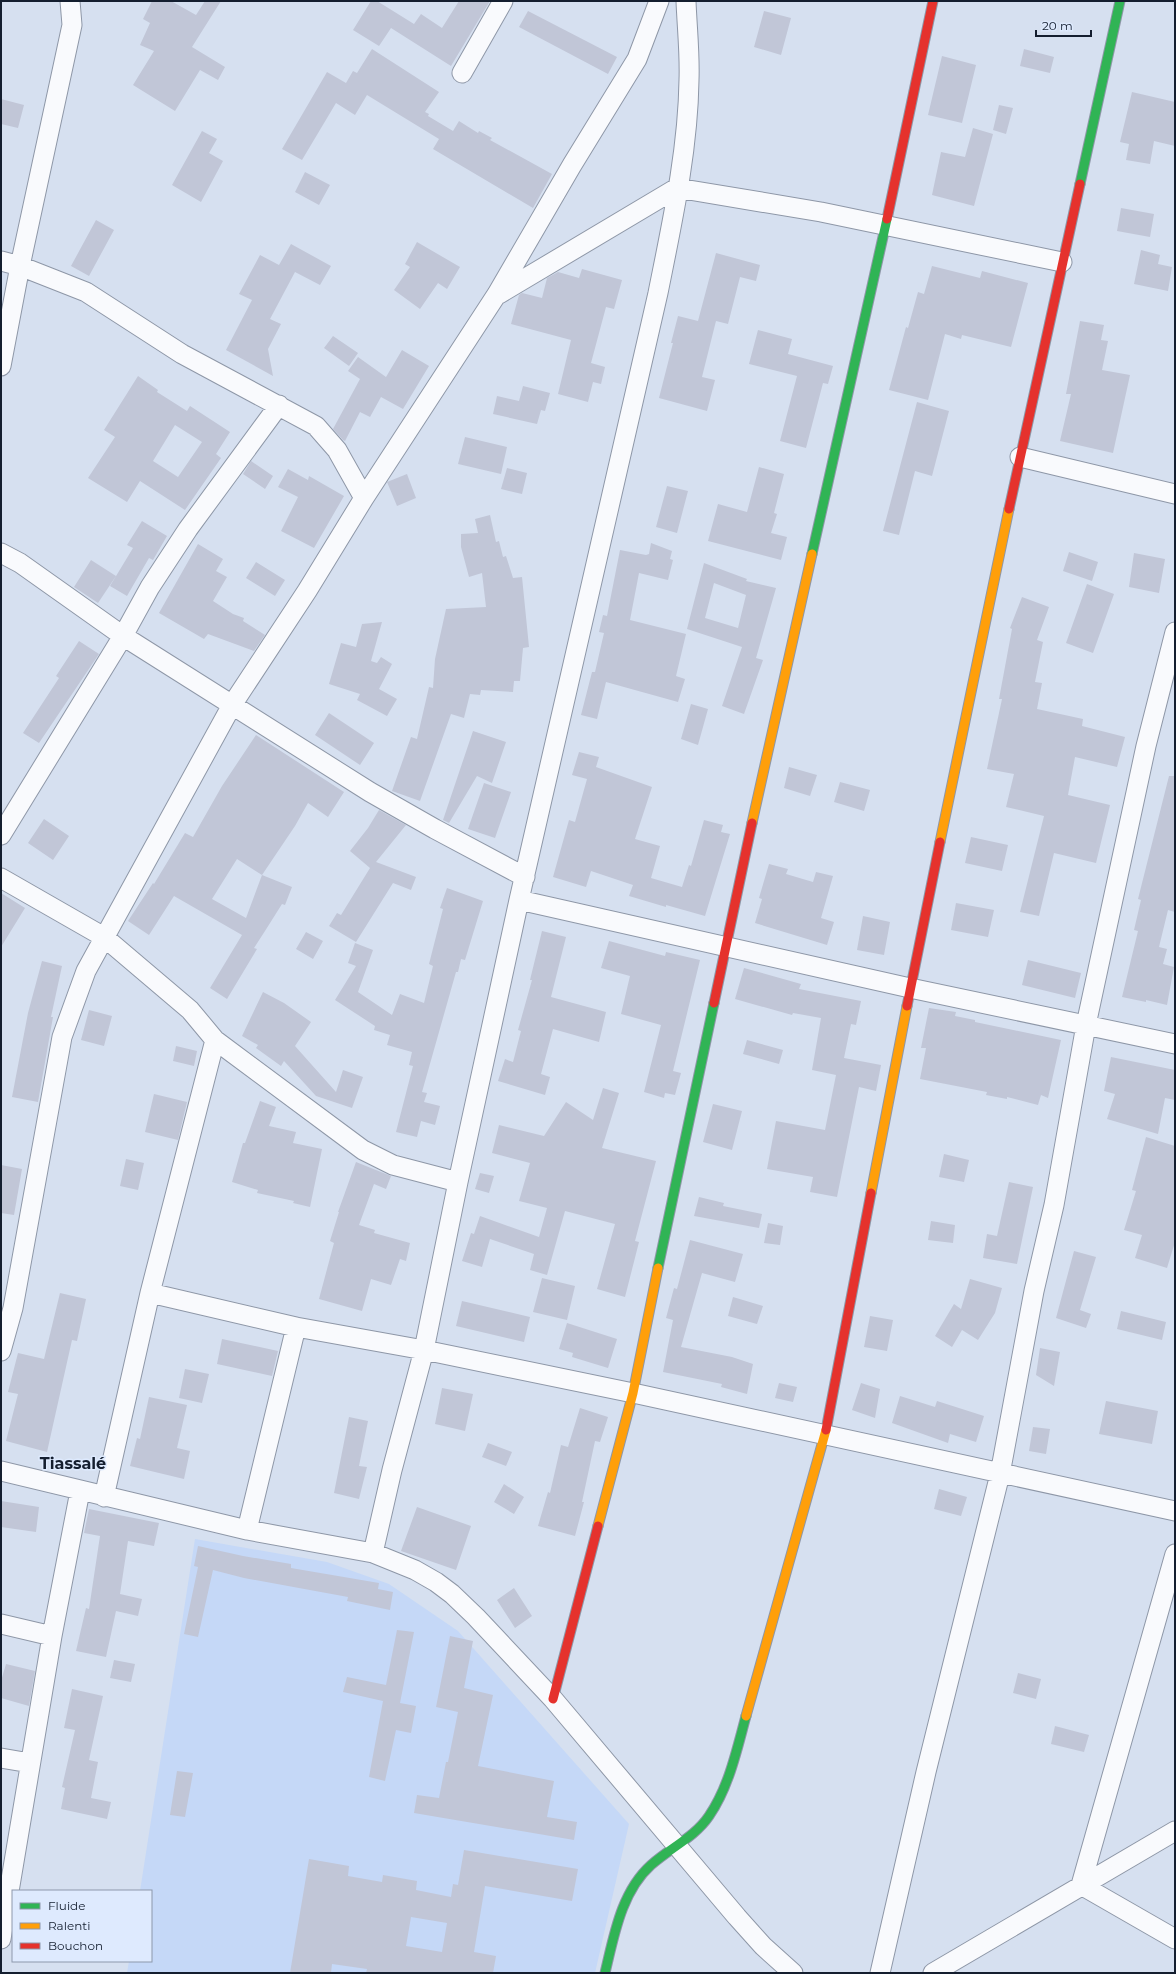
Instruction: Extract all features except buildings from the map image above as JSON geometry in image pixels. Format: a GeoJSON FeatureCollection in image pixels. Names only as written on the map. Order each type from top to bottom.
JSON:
{"type":"FeatureCollection","features":[{"type":"Feature","properties":{"kind":"street"},"geometry":{"type":"LineString","coordinates":[[1,366],[20,266],[72,25],[70,1]]}},
{"type":"Feature","properties":{"kind":"street"},"geometry":{"type":"LineString","coordinates":[[462,73],[502,1]]}},
{"type":"Feature","properties":{"kind":"street"},"geometry":{"type":"LineString","coordinates":[[1,1350],[13,1308],[62,1037],[86,971],[232,705],[307,591],[364,498],[497,294],[572,165],[637,59],[659,1]]}},
{"type":"Feature","properties":{"kind":"street"},"geometry":{"type":"LineString","coordinates":[[373,1552],[392,1470],[424,1350],[458,1182],[524,876],[658,292],[685,135],[689,79],[686,1]]}},
{"type":"Feature","properties":{"kind":"street"},"geometry":{"type":"LineString","coordinates":[[553,1699],[633,1393],[670,1207],[775,718],[886,226],[933,1]]}},
{"type":"Feature","properties":{"kind":"street"},"geometry":{"type":"LineString","coordinates":[[606,1973],[626,1903],[636,1883],[652,1864],[679,1847],[705,1822],[720,1796],[734,1760],[825,1434],[910,988],[1020,457],[1120,1]]}},
{"type":"Feature","properties":{"kind":"street"},"geometry":{"type":"LineString","coordinates":[[497,294],[677,188],[821,212],[1062,262]]}},
{"type":"Feature","properties":{"kind":"street"},"geometry":{"type":"LineString","coordinates":[[1,261],[20,266],[86,292],[182,354],[316,426],[337,450],[364,498]]}},
{"type":"Feature","properties":{"kind":"street"},"geometry":{"type":"LineString","coordinates":[[1,835],[123,636],[150,587],[188,529],[279,405]]}},
{"type":"Feature","properties":{"kind":"street"},"geometry":{"type":"LineString","coordinates":[[1020,457],[1175,494]]}},
{"type":"Feature","properties":{"kind":"street"},"geometry":{"type":"LineString","coordinates":[[1,553],[20,563],[123,636],[370,792],[435,829],[524,876]]}},
{"type":"Feature","properties":{"kind":"street"},"geometry":{"type":"LineString","coordinates":[[880,1973],[926,1772],[1000,1474],[1034,1291],[1054,1206],[1086,1025],[1146,746],[1175,632]]}},
{"type":"Feature","properties":{"kind":"street"},"geometry":{"type":"LineString","coordinates":[[1,878],[104,937],[190,1010],[215,1040],[363,1150],[393,1165],[458,1182]]}},
{"type":"Feature","properties":{"kind":"street"},"geometry":{"type":"LineString","coordinates":[[519,900],[910,988],[1175,1044]]}},
{"type":"Feature","properties":{"kind":"street"},"geometry":{"type":"LineString","coordinates":[[104,1497],[150,1293],[215,1040]]}},
{"type":"Feature","properties":{"kind":"street"},"geometry":{"type":"LineString","coordinates":[[150,1293],[296,1327],[424,1350],[633,1393],[1175,1511]]}},
{"type":"Feature","properties":{"kind":"street"},"geometry":{"type":"LineString","coordinates":[[247,1530],[296,1327]]}},
{"type":"Feature","properties":{"kind":"street"},"geometry":{"type":"LineString","coordinates":[[1,1471],[104,1497],[247,1530],[373,1552],[415,1570],[436,1582],[452,1594],[476,1618],[553,1699],[679,1847],[737,1918],[763,1946],[793,1973]]}},
{"type":"Feature","properties":{"kind":"street"},"geometry":{"type":"LineString","coordinates":[[1,1939],[52,1636],[80,1491]]}},
{"type":"Feature","properties":{"kind":"street"},"geometry":{"type":"LineString","coordinates":[[1081,1885],[1175,1554]]}},
{"type":"Feature","properties":{"kind":"street"},"geometry":{"type":"LineString","coordinates":[[1,1624],[52,1636]]}},
{"type":"Feature","properties":{"kind":"street"},"geometry":{"type":"LineString","coordinates":[[1,1758],[30,1763]]}},
{"type":"Feature","properties":{"kind":"street"},"geometry":{"type":"LineString","coordinates":[[933,1973],[1175,1831]]}},
{"type":"Feature","properties":{"kind":"street"},"geometry":{"type":"LineString","coordinates":[[1081,1885],[1175,1939]]}},
{"type":"Feature","properties":{"kind":"shaded area"},"geometry":{"type":"Polygon","coordinates":[[[195,1539],[327,1562],[389,1584],[458,1631],[629,1824],[595,1973],[127,1973],[129,1962],[152,1962],[152,1890],[140,1890],[195,1539]]]}},
{"type":"Feature","properties":{"kind":"traffic: fast"},"geometry":{"type":"LineString","coordinates":[[1080,184],[1120,1]]}},
{"type":"Feature","properties":{"kind":"traffic: fast"},"geometry":{"type":"LineString","coordinates":[[812,554],[887,219]]}},
{"type":"Feature","properties":{"kind":"traffic: fast"},"geometry":{"type":"LineString","coordinates":[[658,1268],[714,1003]]}},
{"type":"Feature","properties":{"kind":"traffic: fast"},"geometry":{"type":"LineString","coordinates":[[605,1973],[620,1915],[632,1888],[651,1865],[690,1836],[709,1816],[716,1805],[727,1780],[736,1754],[746,1716]]}},
{"type":"Feature","properties":{"kind":"traffic: slow"},"geometry":{"type":"LineString","coordinates":[[940,842],[1009,509]]}},
{"type":"Feature","properties":{"kind":"traffic: slow"},"geometry":{"type":"LineString","coordinates":[[752,823],[812,554]]}},
{"type":"Feature","properties":{"kind":"traffic: slow"},"geometry":{"type":"LineString","coordinates":[[871,1193],[907,1006]]}},
{"type":"Feature","properties":{"kind":"traffic: slow"},"geometry":{"type":"LineString","coordinates":[[598,1526],[633,1393],[658,1268]]}},
{"type":"Feature","properties":{"kind":"traffic: slow"},"geometry":{"type":"LineString","coordinates":[[746,1716],[826,1430]]}},
{"type":"Feature","properties":{"kind":"traffic: jam"},"geometry":{"type":"LineString","coordinates":[[887,219],[933,1]]}},
{"type":"Feature","properties":{"kind":"traffic: jam"},"geometry":{"type":"LineString","coordinates":[[1009,509],[1080,184]]}},
{"type":"Feature","properties":{"kind":"traffic: jam"},"geometry":{"type":"LineString","coordinates":[[714,1003],[752,823]]}},
{"type":"Feature","properties":{"kind":"traffic: jam"},"geometry":{"type":"LineString","coordinates":[[907,1006],[940,842]]}},
{"type":"Feature","properties":{"kind":"traffic: jam"},"geometry":{"type":"LineString","coordinates":[[826,1430],[871,1193]]}},
{"type":"Feature","properties":{"kind":"traffic: jam"},"geometry":{"type":"LineString","coordinates":[[553,1699],[598,1526]]}},
{"type":"Feature","properties":{"kind":"district","name":"Tiassalé"},"geometry":{"type":"Point","coordinates":[73,1463]}}]}
